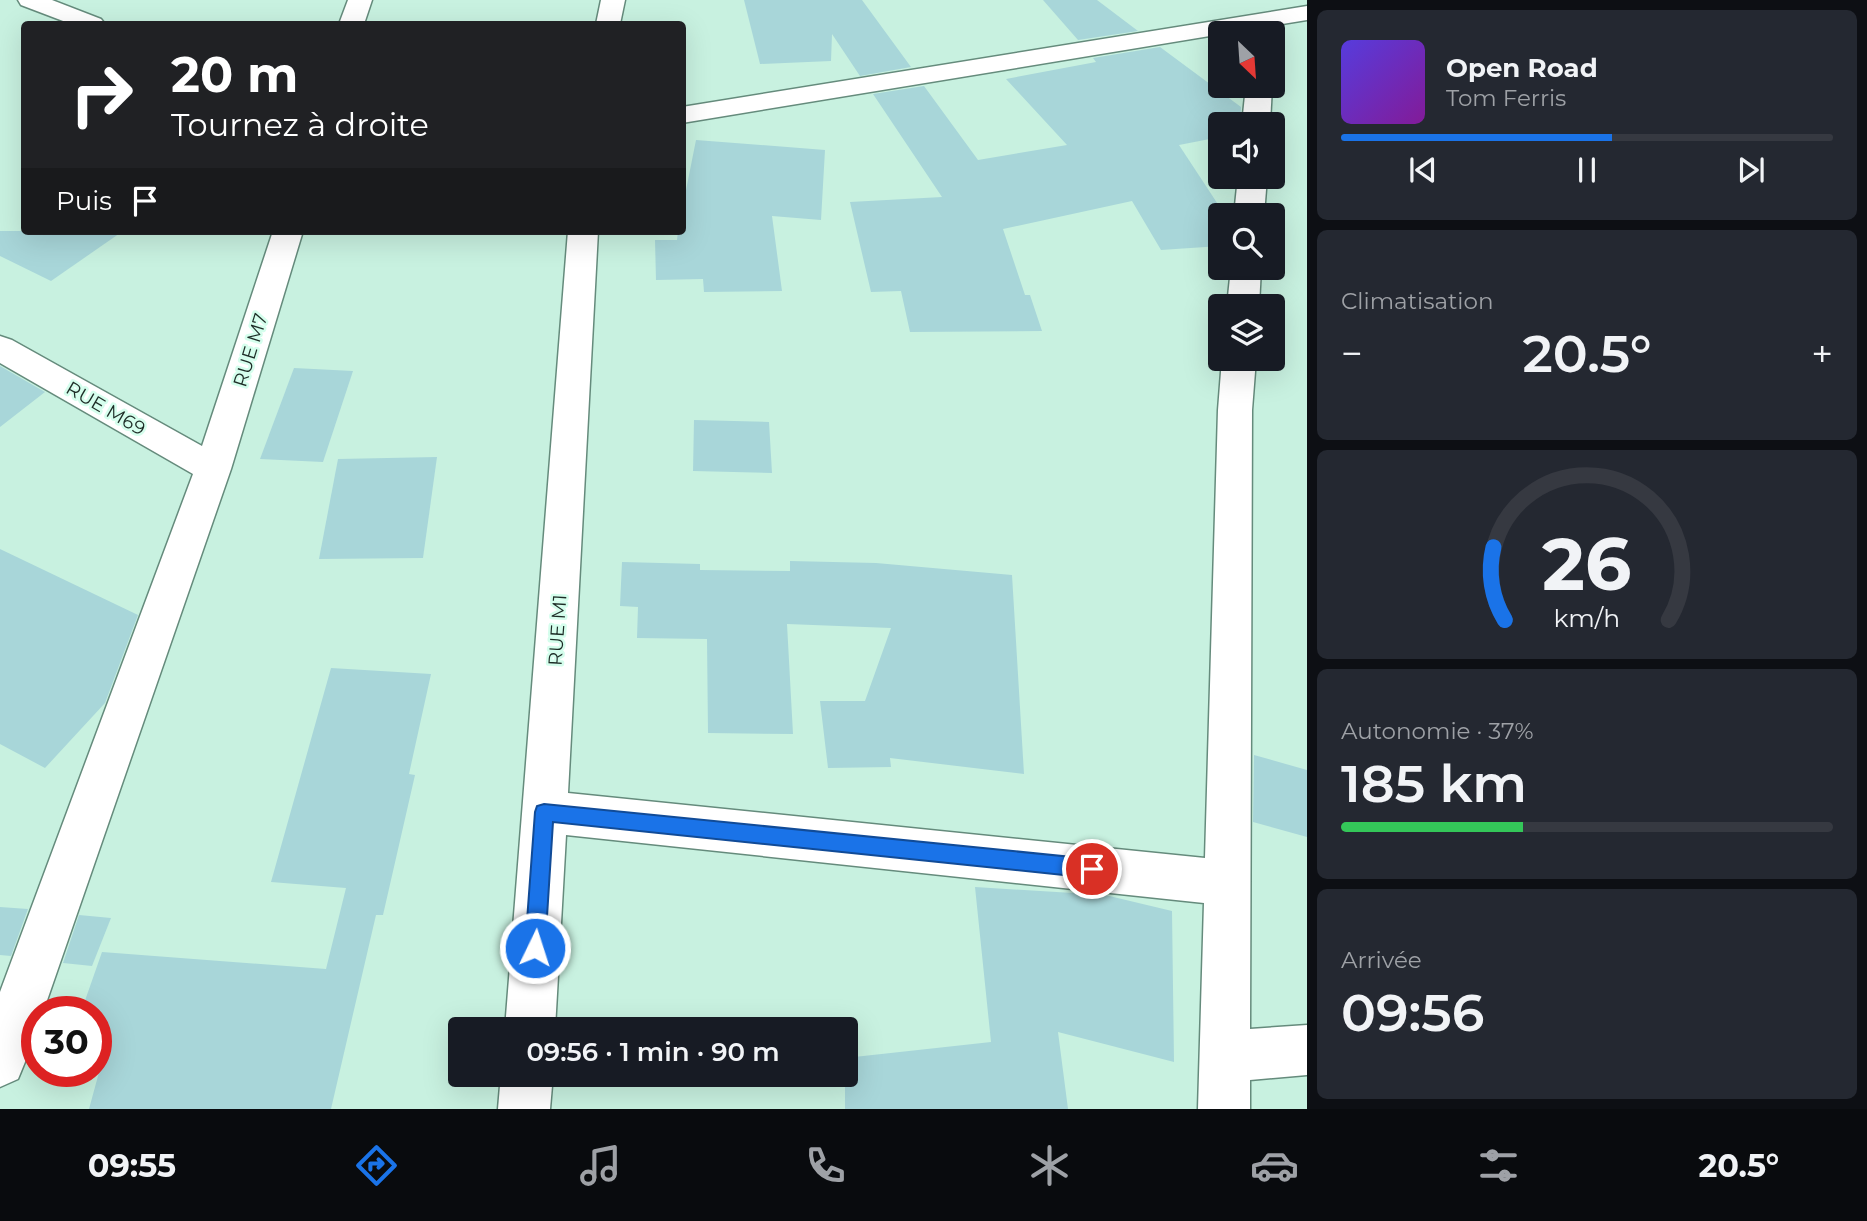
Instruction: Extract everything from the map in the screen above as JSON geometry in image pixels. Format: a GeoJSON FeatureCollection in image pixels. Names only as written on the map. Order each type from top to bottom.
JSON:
{"type":"FeatureCollection","features":[{"type":"Feature","properties":{"kind":"street"},"geometry":{"type":"LineString","coordinates":[[30,0],[84,21]]}},
{"type":"Feature","properties":{"kind":"street"},"geometry":{"type":"LineString","coordinates":[[353,21],[360,0]]}},
{"type":"Feature","properties":{"kind":"street"},"geometry":{"type":"LineString","coordinates":[[608,21],[612,0]]}},
{"type":"Feature","properties":{"kind":"street"},"geometry":{"type":"LineString","coordinates":[[1281,21],[1307,13]]}},
{"type":"Feature","properties":{"kind":"street"},"geometry":{"type":"LineString","coordinates":[[686,114],[1208,35]]}},
{"type":"Feature","properties":{"kind":"street","name":"RUE M7"},"geometry":{"type":"LineString","coordinates":[[0,1061],[213,469],[287,235]]}},
{"type":"Feature","properties":{"kind":"street","name":"RUE M1"},"geometry":{"type":"LineString","coordinates":[[531,1017],[583,235]]}},
{"type":"Feature","properties":{"kind":"street","name":"RUE M69"},"geometry":{"type":"LineString","coordinates":[[0,348],[213,469]]}},
{"type":"Feature","properties":{"kind":"street"},"geometry":{"type":"LineString","coordinates":[[1224,1109],[1235,410],[1238,371]]}},
{"type":"Feature","properties":{"kind":"street"},"geometry":{"type":"LineString","coordinates":[[544,812],[1229,883]]}},
{"type":"Feature","properties":{"kind":"street"},"geometry":{"type":"LineString","coordinates":[[1226,1057],[1307,1050]]}},
{"type":"Feature","properties":{"kind":"street"},"geometry":{"type":"LineString","coordinates":[[524,1109],[526,1087]]}},
{"type":"Feature","properties":{"kind":"building"},"geometry":{"type":"Polygon","coordinates":[[[744,0],[862,0],[911,67],[860,76],[832,34],[831,61],[760,64],[744,0]]]}},
{"type":"Feature","properties":{"kind":"building"},"geometry":{"type":"Polygon","coordinates":[[[1043,0],[1097,0],[1138,31],[1078,40],[1043,0]]]}},
{"type":"Feature","properties":{"kind":"building"},"geometry":{"type":"Polygon","coordinates":[[[1160,47],[1208,83],[1208,98],[1229,98],[1241,107],[1241,112],[1208,112],[1208,139],[1179,145],[1217,203],[1208,203],[1208,247],[1161,250],[1132,201],[1003,229],[1025,295],[1030,295],[1042,331],[910,332],[901,291],[871,292],[850,202],[942,197],[873,94],[924,86],[978,160],[1067,145],[1006,79],[1096,62],[1093,58],[1160,47]]]}},
{"type":"Feature","properties":{"kind":"building"},"geometry":{"type":"Polygon","coordinates":[[[696,140],[825,150],[821,220],[772,216],[782,291],[704,292],[703,279],[656,280],[655,240],[677,240],[678,235],[686,235],[686,190],[696,140]]]}},
{"type":"Feature","properties":{"kind":"building"},"geometry":{"type":"Polygon","coordinates":[[[0,231],[21,231],[21,235],[117,235],[51,281],[0,256],[0,231]]]}},
{"type":"Feature","properties":{"kind":"building"},"geometry":{"type":"Polygon","coordinates":[[[0,366],[45,392],[0,427],[0,366]]]}},
{"type":"Feature","properties":{"kind":"building"},"geometry":{"type":"Polygon","coordinates":[[[294,368],[353,371],[323,462],[260,459],[294,368]]]}},
{"type":"Feature","properties":{"kind":"building"},"geometry":{"type":"Polygon","coordinates":[[[694,420],[769,422],[772,473],[693,471],[694,420]]]}},
{"type":"Feature","properties":{"kind":"building"},"geometry":{"type":"Polygon","coordinates":[[[437,457],[423,558],[319,559],[338,459],[437,457]]]}},
{"type":"Feature","properties":{"kind":"building"},"geometry":{"type":"Polygon","coordinates":[[[0,549],[138,615],[105,703],[45,768],[0,744],[0,549]]]}},
{"type":"Feature","properties":{"kind":"building"},"geometry":{"type":"Polygon","coordinates":[[[790,561],[876,563],[1012,575],[1024,774],[890,758],[891,767],[828,768],[820,701],[865,701],[891,628],[787,624],[793,734],[708,733],[707,639],[637,638],[638,607],[620,606],[622,562],[700,564],[700,570],[790,571],[790,561]]]}},
{"type":"Feature","properties":{"kind":"building"},"geometry":{"type":"Polygon","coordinates":[[[331,668],[431,674],[409,774],[415,775],[383,915],[376,915],[331,1109],[89,1109],[95,1087],[112,1087],[112,996],[87,996],[102,952],[326,969],[346,888],[271,882],[331,668]]]}},
{"type":"Feature","properties":{"kind":"building"},"geometry":{"type":"Polygon","coordinates":[[[1254,755],[1307,770],[1307,837],[1253,822],[1254,755]]]}},
{"type":"Feature","properties":{"kind":"building"},"geometry":{"type":"Polygon","coordinates":[[[975,887],[1105,895],[1172,911],[1174,1062],[1058,1032],[1068,1109],[845,1109],[845,1087],[858,1087],[858,1057],[991,1042],[975,887]]]}},
{"type":"Feature","properties":{"kind":"building"},"geometry":{"type":"Polygon","coordinates":[[[0,907],[28,909],[11,956],[0,955],[0,907]]]}},
{"type":"Feature","properties":{"kind":"building"},"geometry":{"type":"Polygon","coordinates":[[[79,915],[111,918],[92,966],[63,963],[79,915]]]}},
{"type":"Feature","properties":{"kind":"route"},"geometry":{"type":"LineString","coordinates":[[535,948],[544,812],[1092,869]]}}]}
